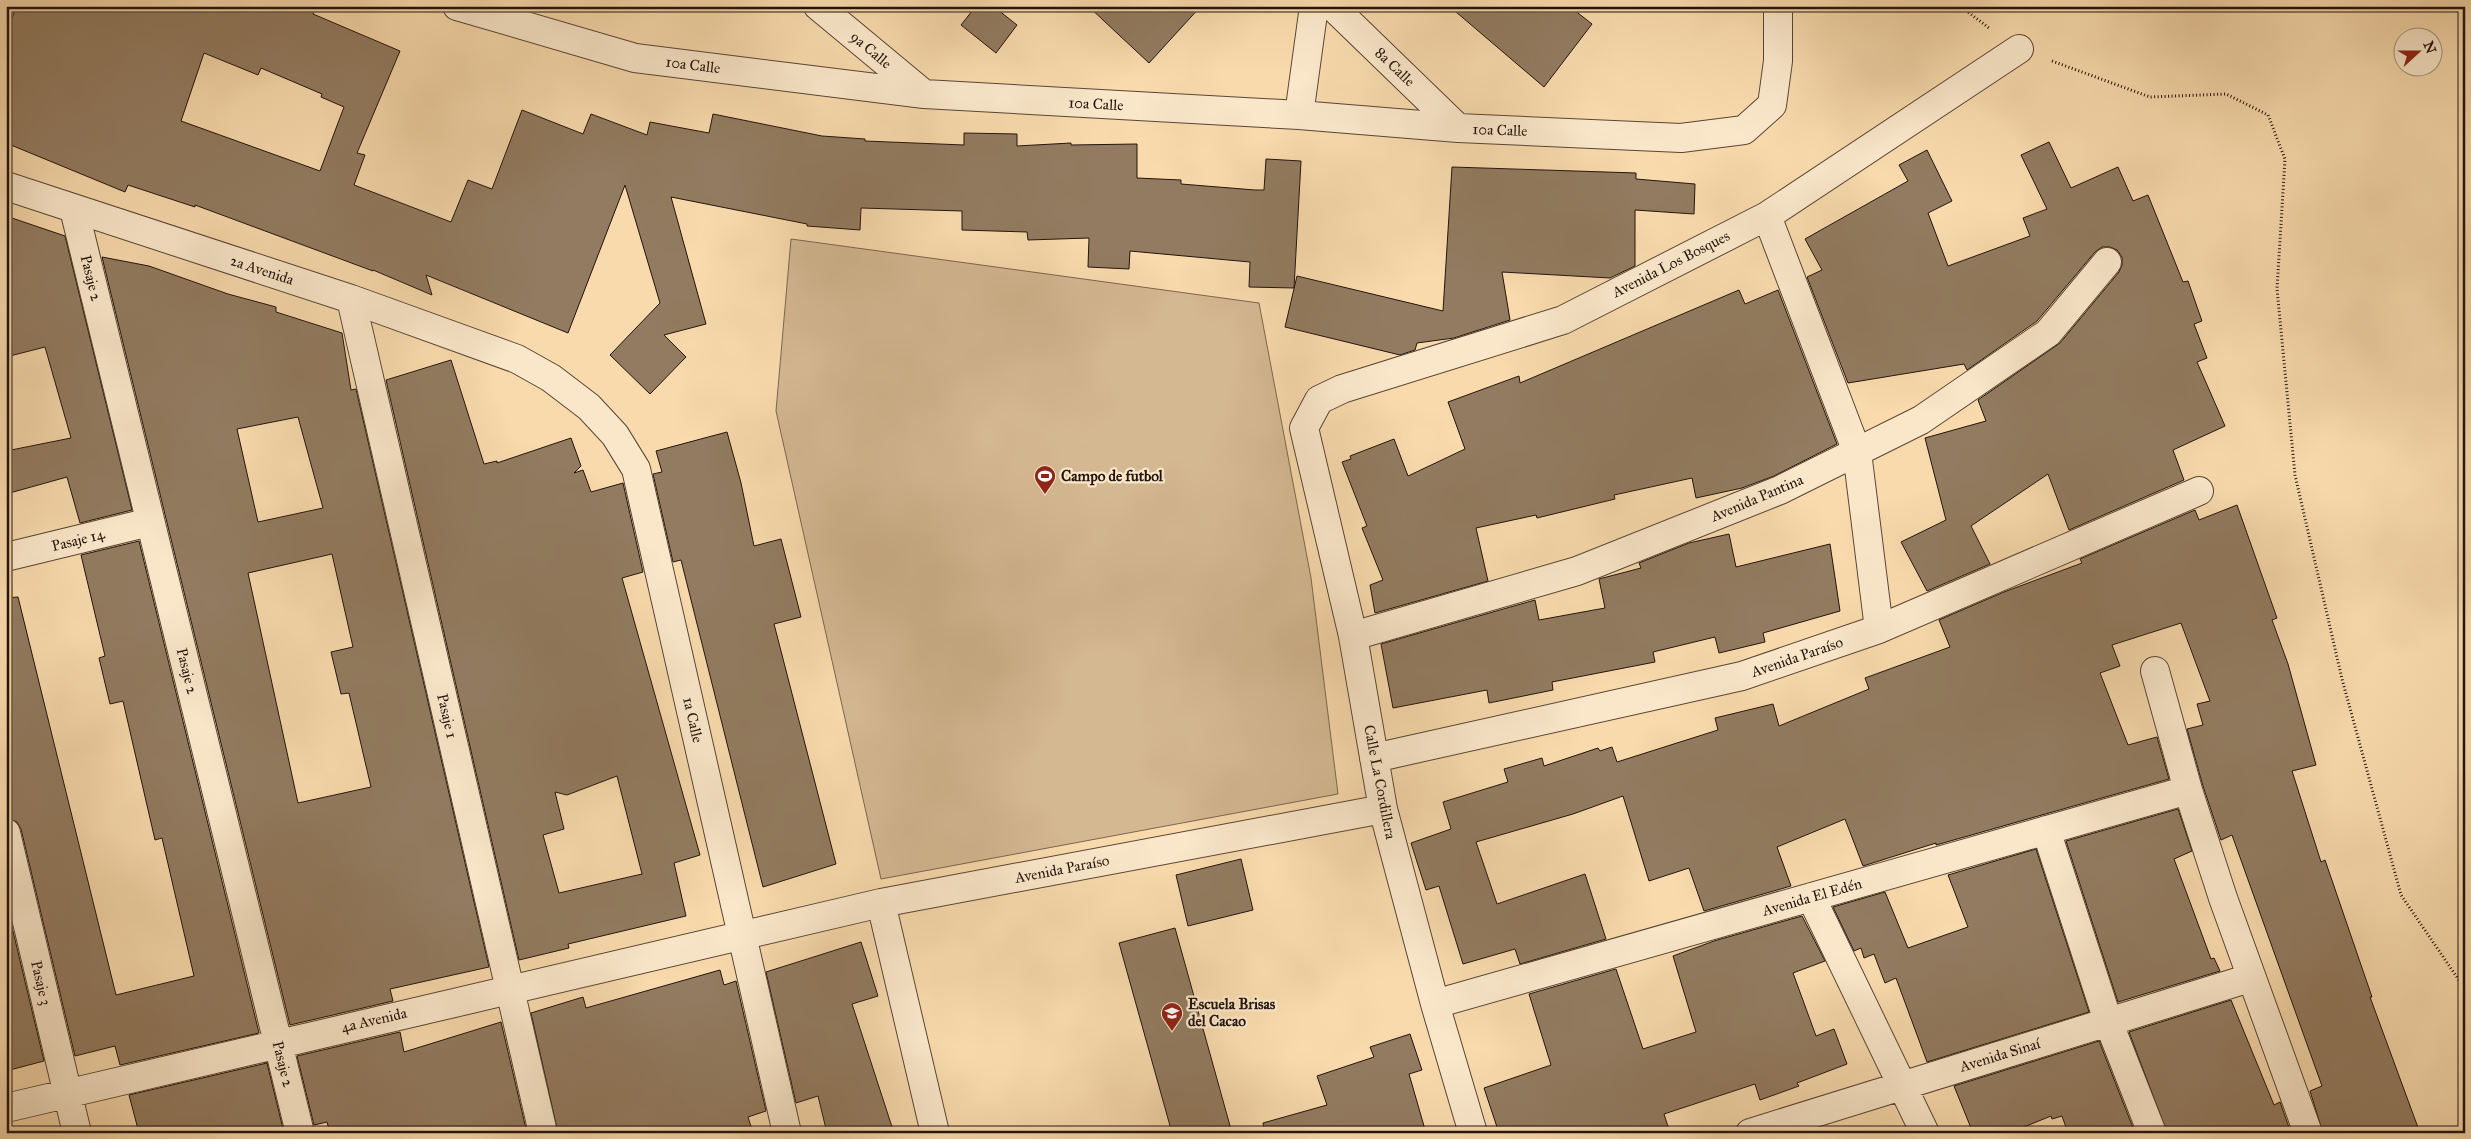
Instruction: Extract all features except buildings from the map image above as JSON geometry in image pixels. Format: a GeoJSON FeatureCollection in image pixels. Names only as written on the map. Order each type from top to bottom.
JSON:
{"type":"FeatureCollection","features":[{"type":"Feature","properties":{"kind":"street","name":"10a Calle"},"geometry":{"type":"LineString","coordinates":[[457,6],[635,58],[924,94],[1299,115],[1458,128],[1681,138],[1744,130],[1772,104],[1778,62],[1778,6]]}},
{"type":"Feature","properties":{"kind":"street","name":"9a Calle"},"geometry":{"type":"LineString","coordinates":[[818,6],[924,94]]}},
{"type":"Feature","properties":{"kind":"street"},"geometry":{"type":"LineString","coordinates":[[1299,115],[1314,6]]}},
{"type":"Feature","properties":{"kind":"street","name":"8a Calle"},"geometry":{"type":"LineString","coordinates":[[1332,6],[1458,128]]}},
{"type":"Feature","properties":{"kind":"street","name":"Avenida Los Bosques"},"geometry":{"type":"LineString","coordinates":[[1304,428],[1319,400],[1342,390],[1563,320],[1767,216],[2019,49]]}},
{"type":"Feature","properties":{"kind":"street","name":"2a Avenida"},"geometry":{"type":"LineString","coordinates":[[6,186],[74,210],[351,299],[517,359]]}},
{"type":"Feature","properties":{"kind":"street","name":"Pasaje 2"},"geometry":{"type":"LineString","coordinates":[[74,210],[300,1133]]}},
{"type":"Feature","properties":{"kind":"street"},"geometry":{"type":"LineString","coordinates":[[1767,216],[1856,452],[1879,629]]}},
{"type":"Feature","properties":{"kind":"street","name":"Avenida Pantina"},"geometry":{"type":"LineString","coordinates":[[1353,636],[1577,571],[1780,490],[1921,420],[2048,333],[2107,262]]}},
{"type":"Feature","properties":{"kind":"street","name":"Pasaje 1"},"geometry":{"type":"LineString","coordinates":[[351,299],[543,1133]]}},
{"type":"Feature","properties":{"kind":"street","name":"1a Calle"},"geometry":{"type":"LineString","coordinates":[[517,359],[551,378],[589,407],[615,435],[636,469],[787,1133]]}},
{"type":"Feature","properties":{"kind":"street","name":"Calle La Cordillera"},"geometry":{"type":"LineString","coordinates":[[1304,428],[1353,636],[1383,809],[1435,1004],[1473,1133]]}},
{"type":"Feature","properties":{"kind":"street","name":"Avenida Paraíso"},"geometry":{"type":"LineString","coordinates":[[1374,758],[1742,676],[1879,629],[2199,491]]}},
{"type":"Feature","properties":{"kind":"street","name":"Pasaje 14"},"geometry":{"type":"LineString","coordinates":[[6,557],[150,522]]}},
{"type":"Feature","properties":{"kind":"street"},"geometry":{"type":"LineString","coordinates":[[2155,671],[2188,790],[2250,978],[2308,1133]]}},
{"type":"Feature","properties":{"kind":"street","name":"Avenida El Edén"},"geometry":{"type":"LineString","coordinates":[[1435,1004],[2188,790]]}},
{"type":"Feature","properties":{"kind":"street","name":"Avenida Paraíso"},"geometry":{"type":"LineString","coordinates":[[742,935],[881,903],[1383,809]]}},
{"type":"Feature","properties":{"kind":"street"},"geometry":{"type":"LineString","coordinates":[[2046,830],[2108,1022],[2152,1133]]}},
{"type":"Feature","properties":{"kind":"street","name":"Pasaje 3"},"geometry":{"type":"LineString","coordinates":[[6,833],[77,1133]]}},
{"type":"Feature","properties":{"kind":"street"},"geometry":{"type":"LineString","coordinates":[[1810,897],[1925,1133]]}},
{"type":"Feature","properties":{"kind":"street"},"geometry":{"type":"LineString","coordinates":[[881,903],[935,1133]]}},
{"type":"Feature","properties":{"kind":"street","name":"4a Avenida"},"geometry":{"type":"LineString","coordinates":[[6,1108],[742,935]]}},
{"type":"Feature","properties":{"kind":"street","name":"Avenida Sinaí"},"geometry":{"type":"LineString","coordinates":[[1750,1133],[2250,978]]}},
{"type":"Feature","properties":{"kind":"path"},"geometry":{"type":"LineString","coordinates":[[1960,6],[2019,49],[2150,97],[2226,94],[2268,114],[2285,159],[2277,289],[2295,475],[2342,679],[2401,895],[2465,990]]}},
{"type":"Feature","properties":{"kind":"shaded area","name":"Campo de futbol"},"geometry":{"type":"Polygon","coordinates":[[[791,239],[1259,303],[1311,578],[1338,794],[881,879],[776,411],[791,239]]]}},
{"type":"Feature","properties":{"kind":"place","name":"Campo de futbol"},"geometry":{"type":"Point","coordinates":[1045,495]}},
{"type":"Feature","properties":{"kind":"place","name":"Escuela Brisas del Cacao"},"geometry":{"type":"Point","coordinates":[1172,1032]}}]}
